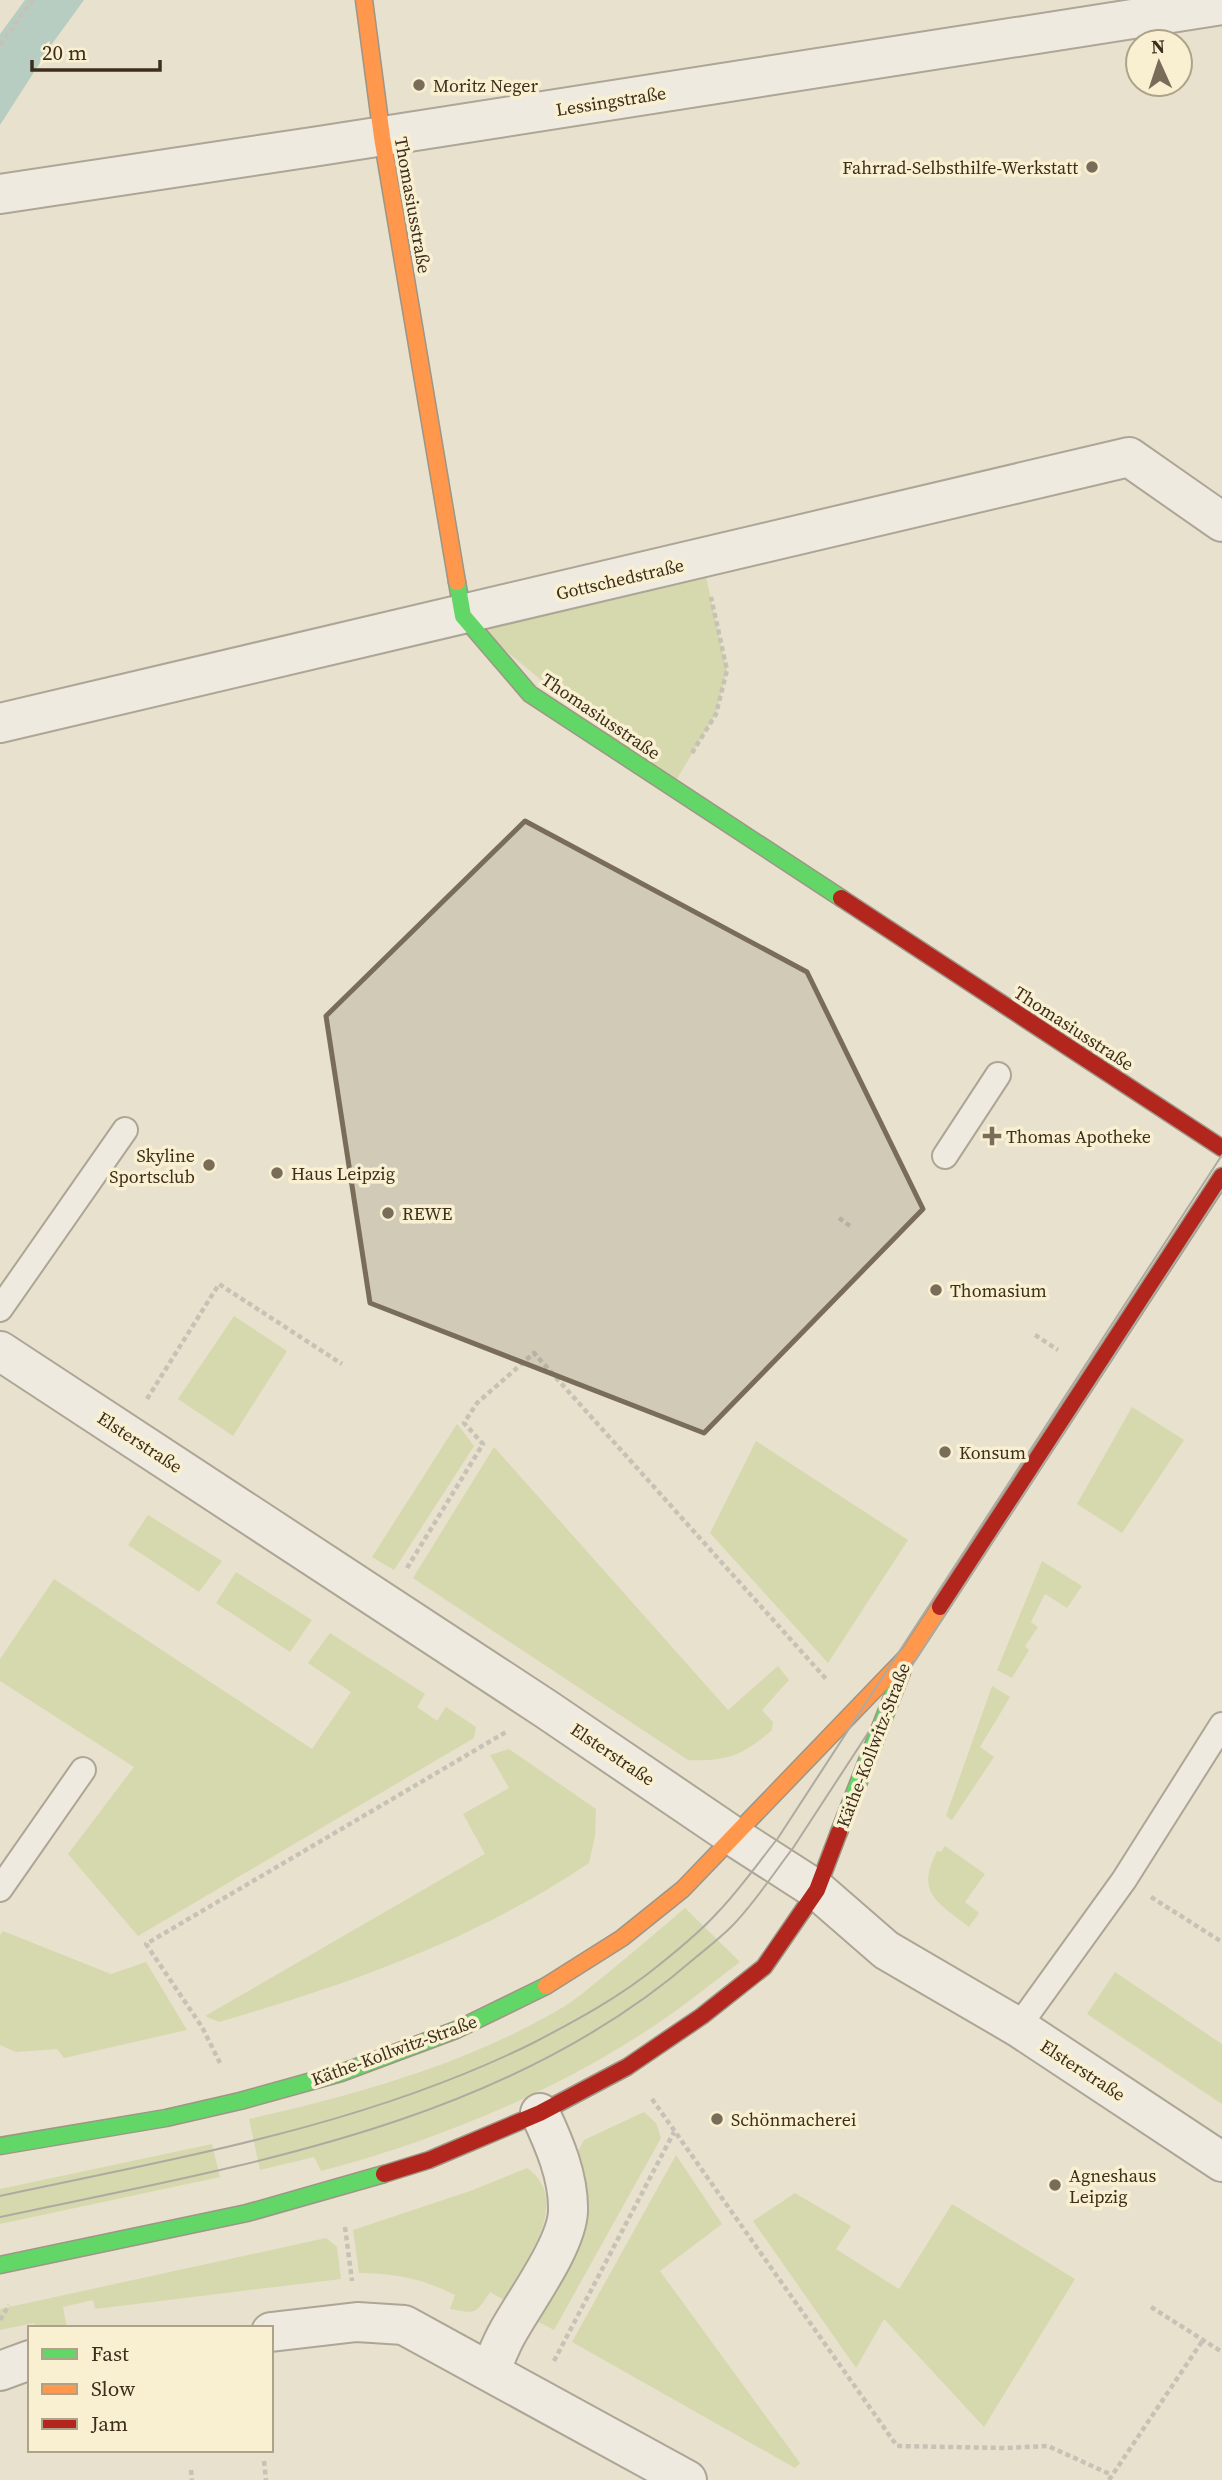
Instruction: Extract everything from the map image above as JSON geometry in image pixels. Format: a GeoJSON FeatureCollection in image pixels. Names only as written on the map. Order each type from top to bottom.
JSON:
{"type":"FeatureCollection","features":[{"type":"Feature","properties":{"kind":"street","name":"Thomasiusstraße"},"geometry":{"type":"LineString","coordinates":[[364,0],[382,136],[463,616],[530,694],[1222,1147]]}},
{"type":"Feature","properties":{"kind":"street","name":"Lessingstraße"},"geometry":{"type":"LineString","coordinates":[[0,194],[1222,5]]}},
{"type":"Feature","properties":{"kind":"street","name":"Gottschedstraße"},"geometry":{"type":"LineString","coordinates":[[0,723],[1129,457],[1222,523]]}},
{"type":"Feature","properties":{"kind":"street","name":"Käthe-Kollwitz-Straße"},"geometry":{"type":"LineString","coordinates":[[0,2146],[166,2118],[341,2073],[456,2031],[543,1988],[632,1930],[683,1889],[909,1654],[1222,1176]]}},
{"type":"Feature","properties":{"kind":"street","name":"Elsterstraße"},"geometry":{"type":"LineString","coordinates":[[0,1351],[817,1890],[887,1950],[1018,2027],[1222,2162]]}},
{"type":"Feature","properties":{"kind":"street","name":"Käthe-Kollwitz-Straße"},"geometry":{"type":"LineString","coordinates":[[0,2265],[247,2213],[429,2160],[540,2113],[627,2067],[702,2016],[764,1967],[817,1890],[909,1654]]}},
{"type":"Feature","properties":{"kind":"street"},"geometry":{"type":"LineString","coordinates":[[490,2371],[506,2336],[559,2244],[568,2213],[565,2183],[556,2148],[540,2113]]}},
{"type":"Feature","properties":{"kind":"street"},"geometry":{"type":"LineString","coordinates":[[273,2332],[357,2322],[404,2325],[687,2480]]}},
{"type":"Feature","properties":{"kind":"street"},"geometry":{"type":"LineString","coordinates":[[0,2371],[28,2361]]}},
{"type":"Feature","properties":{"kind":"lane"},"geometry":{"type":"LineString","coordinates":[[945,1156],[998,1075]]}},
{"type":"Feature","properties":{"kind":"lane"},"geometry":{"type":"LineString","coordinates":[[0,1310],[125,1130]]}},
{"type":"Feature","properties":{"kind":"lane"},"geometry":{"type":"LineString","coordinates":[[1018,2027],[1124,1880],[1222,1725]]}},
{"type":"Feature","properties":{"kind":"lane"},"geometry":{"type":"LineString","coordinates":[[0,1889],[83,1770]]}},
{"type":"Feature","properties":{"kind":"path"},"geometry":{"type":"LineString","coordinates":[[0,45],[33,0]]}},
{"type":"Feature","properties":{"kind":"path"},"geometry":{"type":"LineString","coordinates":[[672,787],[716,714],[727,670],[702,559]]}},
{"type":"Feature","properties":{"kind":"path"},"geometry":{"type":"LineString","coordinates":[[839,1218],[850,1226]]}},
{"type":"Feature","properties":{"kind":"path"},"geometry":{"type":"LineString","coordinates":[[125,1433],[219,1284],[342,1364]]}},
{"type":"Feature","properties":{"kind":"path"},"geometry":{"type":"LineString","coordinates":[[380,1600],[402,1575],[483,1444],[464,1423],[477,1403],[534,1353],[855,1712]]}},
{"type":"Feature","properties":{"kind":"path"},"geometry":{"type":"LineString","coordinates":[[240,2101],[202,2027],[146,1944],[546,1709]]}},
{"type":"Feature","properties":{"kind":"path"},"geometry":{"type":"LineString","coordinates":[[1124,1880],[1222,1942]]}},
{"type":"Feature","properties":{"kind":"path"},"geometry":{"type":"LineString","coordinates":[[536,2396],[674,2132],[897,2446],[1048,2446],[1111,2478],[1203,2340]]}},
{"type":"Feature","properties":{"kind":"path"},"geometry":{"type":"LineString","coordinates":[[345,2227],[357,2322]]}},
{"type":"Feature","properties":{"kind":"path"},"geometry":{"type":"LineString","coordinates":[[1151,2307],[1222,2352]]}},
{"type":"Feature","properties":{"kind":"path"},"geometry":{"type":"LineString","coordinates":[[264,2461],[266,2480]]}},
{"type":"Feature","properties":{"kind":"path"},"geometry":{"type":"LineString","coordinates":[[191,2470],[192,2480]]}},
{"type":"Feature","properties":{"kind":"highlighted area"},"geometry":{"type":"Polygon","coordinates":[[[525,821],[807,972],[923,1209],[704,1433],[370,1303],[326,1016],[525,821]]]}},
{"type":"Feature","properties":{"kind":"green space"},"geometry":{"type":"Polygon","coordinates":[[[702,559],[727,670],[716,714],[672,787],[463,616],[702,559]]]}},
{"type":"Feature","properties":{"kind":"green space"},"geometry":{"type":"Polygon","coordinates":[[[234,1316],[287,1351],[233,1436],[178,1399],[234,1316]]]}},
{"type":"Feature","properties":{"kind":"green space"},"geometry":{"type":"Polygon","coordinates":[[[1132,1407],[1184,1440],[1122,1533],[1077,1504],[1132,1407]]]}},
{"type":"Feature","properties":{"kind":"green space"},"geometry":{"type":"Polygon","coordinates":[[[457,1424],[474,1446],[394,1570],[372,1557],[457,1424]]]}},
{"type":"Feature","properties":{"kind":"green space"},"geometry":{"type":"Polygon","coordinates":[[[756,1441],[908,1540],[828,1663],[710,1533],[756,1441]]]}},
{"type":"Feature","properties":{"kind":"green space"},"geometry":{"type":"Polygon","coordinates":[[[494,1447],[728,1710],[778,1666],[789,1680],[762,1710],[773,1722],[772,1730],[752,1746],[734,1755],[713,1760],[688,1760],[413,1578],[494,1447]]]}},
{"type":"Feature","properties":{"kind":"green space"},"geometry":{"type":"Polygon","coordinates":[[[148,1515],[222,1561],[199,1592],[128,1545],[148,1515]]]}},
{"type":"Feature","properties":{"kind":"green space"},"geometry":{"type":"Polygon","coordinates":[[[1042,1561],[1082,1586],[1067,1608],[1045,1594],[1031,1622],[1038,1627],[1025,1646],[1029,1650],[1012,1678],[997,1670],[1042,1561]]]}},
{"type":"Feature","properties":{"kind":"green space"},"geometry":{"type":"Polygon","coordinates":[[[236,1572],[312,1620],[290,1652],[216,1603],[236,1572]]]}},
{"type":"Feature","properties":{"kind":"green space"},"geometry":{"type":"Polygon","coordinates":[[[54,1579],[312,1749],[351,1692],[308,1663],[330,1633],[425,1694],[417,1707],[437,1721],[446,1707],[476,1727],[474,1738],[138,1936],[68,1854],[134,1767],[0,1681],[0,1659],[54,1579]]]}},
{"type":"Feature","properties":{"kind":"green space"},"geometry":{"type":"Polygon","coordinates":[[[992,1686],[1010,1697],[980,1747],[994,1757],[952,1820],[946,1816],[992,1686]]]}},
{"type":"Feature","properties":{"kind":"green space"},"geometry":{"type":"Polygon","coordinates":[[[509,1749],[596,1809],[595,1836],[589,1863],[502,1915],[411,1957],[316,1992],[219,2022],[205,2016],[485,1854],[463,1814],[509,1788],[490,1755],[509,1749]]]}},
{"type":"Feature","properties":{"kind":"green space"},"geometry":{"type":"Polygon","coordinates":[[[945,1846],[985,1874],[965,1902],[979,1913],[969,1927],[939,1903],[929,1887],[931,1866],[937,1851],[941,1852],[945,1846]]]}},
{"type":"Feature","properties":{"kind":"green space"},"geometry":{"type":"Polygon","coordinates":[[[685,1908],[740,1962],[640,2035],[526,2098],[445,2132],[321,2171],[314,2157],[260,2170],[249,2119],[371,2088],[490,2045],[575,1999],[685,1908]]]}},
{"type":"Feature","properties":{"kind":"green space"},"geometry":{"type":"Polygon","coordinates":[[[3,1931],[111,1974],[146,1962],[187,2030],[64,2058],[57,2049],[16,2052],[0,2045],[0,1935],[3,1931]]]}},
{"type":"Feature","properties":{"kind":"green space"},"geometry":{"type":"Polygon","coordinates":[[[1115,1972],[1222,2044],[1222,2104],[1087,2014],[1115,1972]]]}},
{"type":"Feature","properties":{"kind":"green space"},"geometry":{"type":"Polygon","coordinates":[[[644,2112],[656,2123],[661,2138],[554,2330],[539,2322],[585,2229],[588,2207],[578,2151],[584,2140],[644,2112]]]}},
{"type":"Feature","properties":{"kind":"green space"},"geometry":{"type":"Polygon","coordinates":[[[212,2144],[220,2177],[0,2224],[0,2189],[212,2144]]]}},
{"type":"Feature","properties":{"kind":"green space"},"geometry":{"type":"Polygon","coordinates":[[[676,2155],[722,2224],[660,2271],[800,2463],[795,2468],[572,2342],[676,2155]]]}},
{"type":"Feature","properties":{"kind":"green space"},"geometry":{"type":"Polygon","coordinates":[[[527,2168],[540,2181],[546,2197],[545,2215],[532,2252],[504,2300],[490,2292],[475,2311],[459,2311],[450,2309],[455,2295],[432,2285],[397,2276],[359,2273],[353,2230],[473,2190],[527,2168]]]}},
{"type":"Feature","properties":{"kind":"green space"},"geometry":{"type":"Polygon","coordinates":[[[795,2193],[851,2226],[836,2249],[899,2289],[952,2204],[1075,2279],[984,2427],[884,2319],[856,2368],[753,2221],[795,2193]]]}},
{"type":"Feature","properties":{"kind":"green space"},"geometry":{"type":"Polygon","coordinates":[[[326,2238],[337,2247],[341,2279],[95,2309],[93,2300],[63,2307],[67,2326],[35,2326],[34,2323],[0,2330],[0,2309],[326,2238]]]}},
{"type":"Feature","properties":{"kind":"shaded area"},"geometry":{"type":"Polygon","coordinates":[[[25,0],[84,0],[0,125],[0,34],[25,0]]]}},
{"type":"Feature","properties":{"kind":"tram line"},"geometry":{"type":"LineString","coordinates":[[0,2196],[271,2136],[404,2096],[469,2072],[566,2026],[644,1977],[682,1946],[726,1903],[778,1838],[1222,1155]]}},
{"type":"Feature","properties":{"kind":"tram line"},"geometry":{"type":"LineString","coordinates":[[0,2217],[275,2157],[366,2131],[454,2100],[540,2062],[620,2015],[713,1943],[748,1909],[793,1848],[1222,1190]]}},
{"type":"Feature","properties":{"kind":"traffic: fast"},"geometry":{"type":"LineString","coordinates":[[457,582],[463,616],[530,694],[841,898]]}},
{"type":"Feature","properties":{"kind":"traffic: fast"},"geometry":{"type":"LineString","coordinates":[[839,1832],[902,1672]]}},
{"type":"Feature","properties":{"kind":"traffic: fast"},"geometry":{"type":"LineString","coordinates":[[0,2146],[166,2118],[341,2073],[456,2030],[546,1986]]}},
{"type":"Feature","properties":{"kind":"traffic: fast"},"geometry":{"type":"LineString","coordinates":[[0,2265],[247,2213],[384,2174]]}},
{"type":"Feature","properties":{"kind":"traffic: slow"},"geometry":{"type":"LineString","coordinates":[[364,0],[382,137],[457,582]]}},
{"type":"Feature","properties":{"kind":"traffic: slow"},"geometry":{"type":"LineString","coordinates":[[546,1986],[622,1938],[683,1889],[909,1654],[940,1607]]}},
{"type":"Feature","properties":{"kind":"traffic: jam"},"geometry":{"type":"LineString","coordinates":[[841,898],[1222,1148]]}},
{"type":"Feature","properties":{"kind":"traffic: jam"},"geometry":{"type":"LineString","coordinates":[[940,1607],[1222,1176]]}},
{"type":"Feature","properties":{"kind":"traffic: jam"},"geometry":{"type":"LineString","coordinates":[[384,2174],[429,2160],[540,2113],[627,2067],[702,2016],[764,1967],[817,1890],[839,1832]]}},
{"type":"Feature","properties":{"kind":"place","name":"Moritz Neger"},"geometry":{"type":"Point","coordinates":[419,85]}},
{"type":"Feature","properties":{"kind":"place","name":"Fahrrad-Selbsthilfe-Werkstatt"},"geometry":{"type":"Point","coordinates":[1092,167]}},
{"type":"Feature","properties":{"kind":"place","name":"Thomas Apotheke"},"geometry":{"type":"Point","coordinates":[992,1136]}},
{"type":"Feature","properties":{"kind":"place","name":"Skyline Sportsclub"},"geometry":{"type":"Point","coordinates":[209,1165]}},
{"type":"Feature","properties":{"kind":"place","name":"Haus Leipzig"},"geometry":{"type":"Point","coordinates":[277,1173]}},
{"type":"Feature","properties":{"kind":"place","name":"REWE"},"geometry":{"type":"Point","coordinates":[388,1213]}},
{"type":"Feature","properties":{"kind":"place","name":"Thomasium"},"geometry":{"type":"Point","coordinates":[936,1290]}},
{"type":"Feature","properties":{"kind":"place","name":"Konsum"},"geometry":{"type":"Point","coordinates":[945,1452]}},
{"type":"Feature","properties":{"kind":"place","name":"Schönmacherei"},"geometry":{"type":"Point","coordinates":[717,2119]}},
{"type":"Feature","properties":{"kind":"place","name":"Agneshaus Leipzig"},"geometry":{"type":"Point","coordinates":[1055,2185]}}]}
